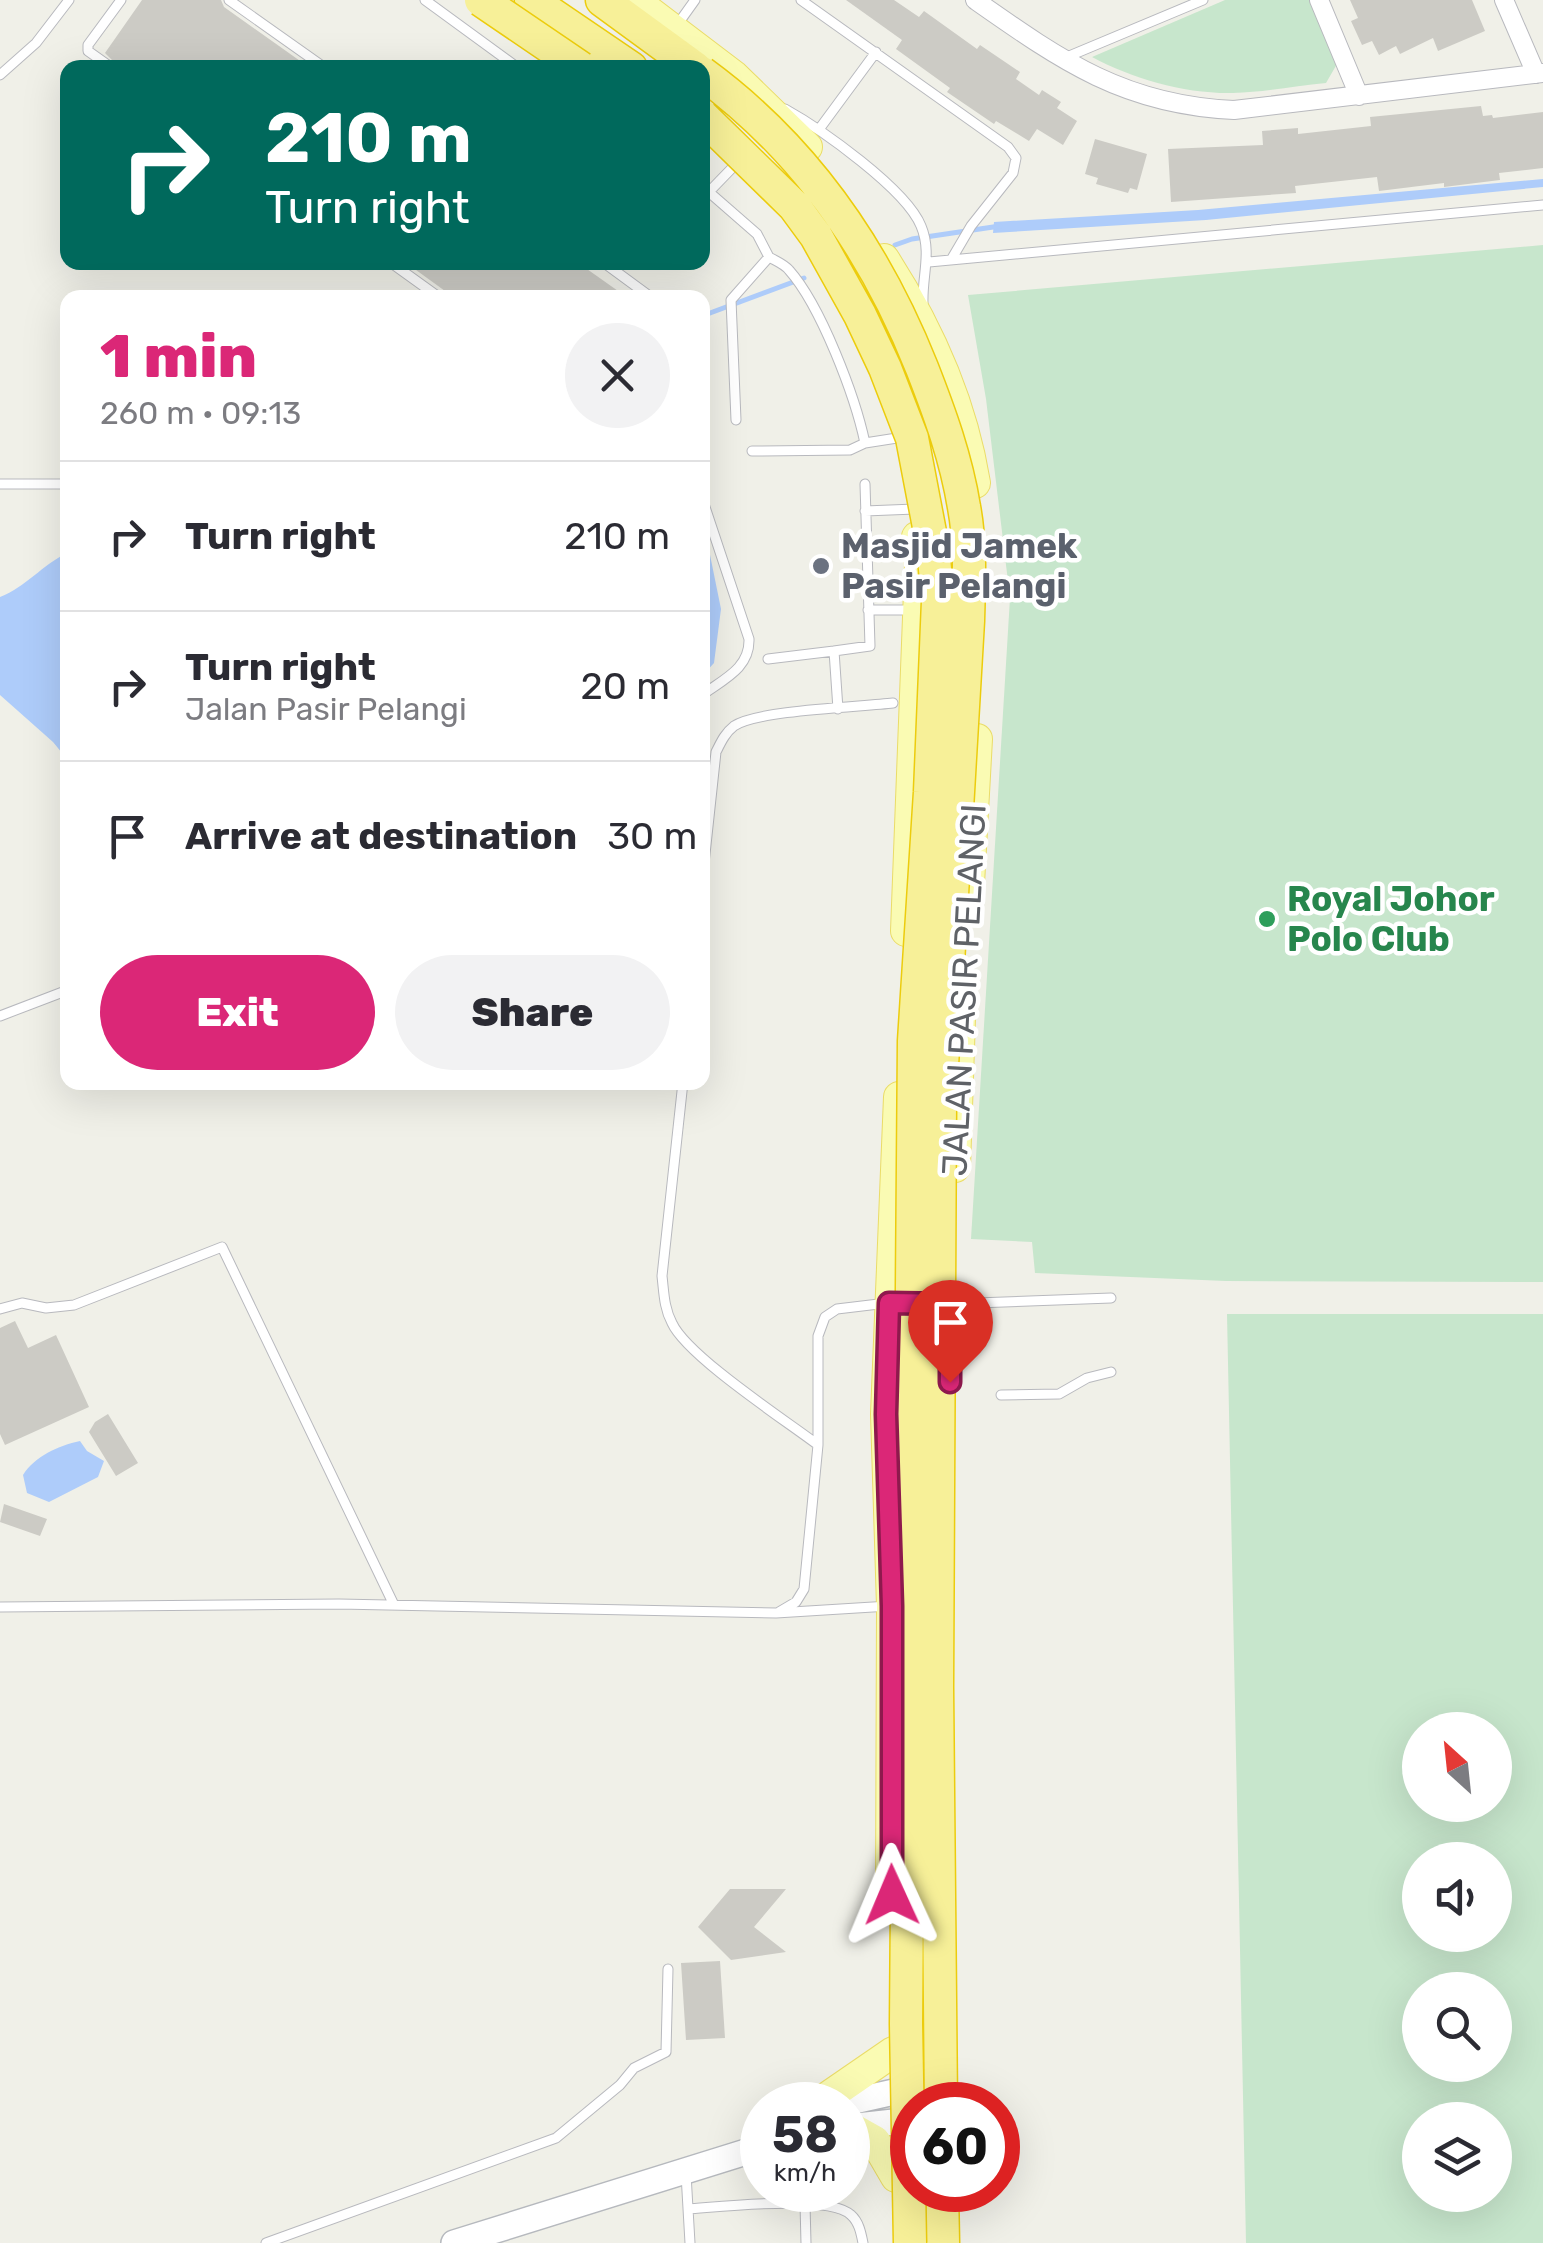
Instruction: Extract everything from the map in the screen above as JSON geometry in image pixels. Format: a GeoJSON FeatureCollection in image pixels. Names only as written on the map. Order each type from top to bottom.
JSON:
{"type":"FeatureCollection","features":[{"type":"Feature","properties":{"kind":"highway"},"geometry":{"type":"LineString","coordinates":[[481,0],[569,60]]}},
{"type":"Feature","properties":{"kind":"highway"},"geometry":{"type":"LineString","coordinates":[[602,0],[683,60]]}},
{"type":"Feature","properties":{"kind":"highway"},"geometry":{"type":"LineString","coordinates":[[534,9],[618,60]]}},
{"type":"Feature","properties":{"kind":"highway"},"geometry":{"type":"LineString","coordinates":[[718,75],[732,95],[798,158],[836,204],[874,265],[902,316],[945,425],[965,510],[968,621],[940,1100],[937,1688],[944,2082]]}},
{"type":"Feature","properties":{"kind":"highway"},"geometry":{"type":"LineString","coordinates":[[710,128],[794,206],[816,236],[860,315],[886,368],[912,438],[936,584],[930,792],[914,1041],[906,2004],[910,2243]]}},
{"type":"Feature","properties":{"kind":"highway"},"geometry":{"type":"LineString","coordinates":[[943,2243],[945,2212]]}},
{"type":"Feature","properties":{"kind":"main road"},"geometry":{"type":"LineString","coordinates":[[512,0],[534,9],[601,60]]}},
{"type":"Feature","properties":{"kind":"main road","name":"JALAN PASIR PELANGI"},"geometry":{"type":"LineString","coordinates":[[634,0],[674,30],[703,60]]}},
{"type":"Feature","properties":{"kind":"main road","name":"JALAN PASIR PELANGI"},"geometry":{"type":"LineString","coordinates":[[718,75],[775,113],[836,184],[910,298],[962,427],[974,474],[984,546],[950,1304],[944,2082]]}},
{"type":"Feature","properties":{"kind":"main road","name":"JALAN PASIR PELANGI"},"geometry":{"type":"LineString","coordinates":[[710,131],[796,232],[817,266],[861,350],[898,438],[915,509],[920,565],[886,1414],[892,1606],[893,2052],[897,2082]]}},
{"type":"Feature","properties":{"kind":"main road"},"geometry":{"type":"LineString","coordinates":[[849,2082],[893,2052]]}},
{"type":"Feature","properties":{"kind":"main road"},"geometry":{"type":"LineString","coordinates":[[870,2138],[890,2167]]}},
{"type":"Feature","properties":{"kind":"main road"},"geometry":{"type":"LineString","coordinates":[[734,2154],[740,2151]]}},
{"type":"Feature","properties":{"kind":"main road"},"geometry":{"type":"LineString","coordinates":[[454,2243],[740,2152]]}},
{"type":"Feature","properties":{"kind":"main road","name":"JALAN PASIR PELANGI"},"geometry":{"type":"LineString","coordinates":[[897,2212],[898,2243]]}},
{"type":"Feature","properties":{"kind":"main road"},"geometry":{"type":"LineString","coordinates":[[949,2212],[953,2243]]}},
{"type":"Feature","properties":{"kind":"street"},"geometry":{"type":"LineString","coordinates":[[975,0],[1060,60],[1134,94],[1196,108],[1234,110],[1539,74],[1504,0]]}},
{"type":"Feature","properties":{"kind":"street"},"geometry":{"type":"LineString","coordinates":[[1318,0],[1359,96]]}},
{"type":"Feature","properties":{"kind":"lane"},"geometry":{"type":"LineString","coordinates":[[0,74],[36,43],[69,0]]}},
{"type":"Feature","properties":{"kind":"lane"},"geometry":{"type":"LineString","coordinates":[[101,60],[88,51],[88,46],[121,0]]}},
{"type":"Feature","properties":{"kind":"lane"},"geometry":{"type":"LineString","coordinates":[[230,0],[314,60]]}},
{"type":"Feature","properties":{"kind":"lane"},"geometry":{"type":"LineString","coordinates":[[425,0],[507,60],[534,9]]}},
{"type":"Feature","properties":{"kind":"lane"},"geometry":{"type":"LineString","coordinates":[[674,30],[695,0]]}},
{"type":"Feature","properties":{"kind":"lane"},"geometry":{"type":"LineString","coordinates":[[801,0],[1008,147],[1016,158],[1012,172],[951,260]]}},
{"type":"Feature","properties":{"kind":"lane"},"geometry":{"type":"LineString","coordinates":[[1060,60],[1203,0]]}},
{"type":"Feature","properties":{"kind":"lane"},"geometry":{"type":"LineString","coordinates":[[820,128],[876,52]]}},
{"type":"Feature","properties":{"kind":"lane"},"geometry":{"type":"LineString","coordinates":[[718,75],[820,128],[902,199],[921,224],[928,262],[923,299],[930,340]]}},
{"type":"Feature","properties":{"kind":"lane"},"geometry":{"type":"LineString","coordinates":[[710,192],[735,165]]}},
{"type":"Feature","properties":{"kind":"lane"},"geometry":{"type":"LineString","coordinates":[[710,199],[757,234],[769,257],[786,266],[804,292],[859,415],[865,443]]}},
{"type":"Feature","properties":{"kind":"lane"},"geometry":{"type":"LineString","coordinates":[[928,262],[1543,205]]}},
{"type":"Feature","properties":{"kind":"lane"},"geometry":{"type":"LineString","coordinates":[[736,420],[730,300],[769,257]]}},
{"type":"Feature","properties":{"kind":"lane"},"geometry":{"type":"LineString","coordinates":[[401,270],[429,290]]}},
{"type":"Feature","properties":{"kind":"lane"},"geometry":{"type":"LineString","coordinates":[[613,270],[641,290]]}},
{"type":"Feature","properties":{"kind":"lane"},"geometry":{"type":"LineString","coordinates":[[752,451],[850,450],[865,443],[898,438]]}},
{"type":"Feature","properties":{"kind":"lane"},"geometry":{"type":"LineString","coordinates":[[0,484],[60,484]]}},
{"type":"Feature","properties":{"kind":"lane"},"geometry":{"type":"LineString","coordinates":[[768,659],[870,646],[865,484]]}},
{"type":"Feature","properties":{"kind":"lane"},"geometry":{"type":"LineString","coordinates":[[865,512],[915,509]]}},
{"type":"Feature","properties":{"kind":"lane"},"geometry":{"type":"LineString","coordinates":[[710,523],[748,639],[749,654],[742,666],[710,689]]}},
{"type":"Feature","properties":{"kind":"lane"},"geometry":{"type":"LineString","coordinates":[[868,610],[918,610]]}},
{"type":"Feature","properties":{"kind":"lane"},"geometry":{"type":"LineString","coordinates":[[834,651],[838,709]]}},
{"type":"Feature","properties":{"kind":"lane"},"geometry":{"type":"LineString","coordinates":[[710,808],[716,752],[723,737],[745,721],[893,704]]}},
{"type":"Feature","properties":{"kind":"lane"},"geometry":{"type":"LineString","coordinates":[[0,1016],[60,993]]}},
{"type":"Feature","properties":{"kind":"lane"},"geometry":{"type":"LineString","coordinates":[[682,1090],[662,1276],[664,1302],[673,1326],[698,1354],[818,1445]]}},
{"type":"Feature","properties":{"kind":"lane"},"geometry":{"type":"LineString","coordinates":[[0,1309],[22,1303],[46,1308],[74,1305],[222,1246],[394,1605]]}},
{"type":"Feature","properties":{"kind":"lane"},"geometry":{"type":"LineString","coordinates":[[776,1613],[796,1602],[804,1589],[818,1445],[818,1336],[825,1317],[837,1309],[889,1303],[1111,1298]]}},
{"type":"Feature","properties":{"kind":"lane"},"geometry":{"type":"LineString","coordinates":[[1001,1396],[1060,1394],[1087,1378],[1112,1372]]}},
{"type":"Feature","properties":{"kind":"lane"},"geometry":{"type":"LineString","coordinates":[[0,1607],[394,1605],[776,1613],[892,1606]]}},
{"type":"Feature","properties":{"kind":"lane"},"geometry":{"type":"LineString","coordinates":[[266,2243],[556,2138],[620,2085],[634,2068],[666,2052],[668,1969]]}},
{"type":"Feature","properties":{"kind":"lane"},"geometry":{"type":"LineString","coordinates":[[686,2171],[690,2243]]}},
{"type":"Feature","properties":{"kind":"lane"},"geometry":{"type":"LineString","coordinates":[[688,2209],[740,2207]]}},
{"type":"Feature","properties":{"kind":"lane"},"geometry":{"type":"LineString","coordinates":[[805,2212],[806,2243]]}},
{"type":"Feature","properties":{"kind":"lane"},"geometry":{"type":"LineString","coordinates":[[847,2212],[859,2227],[864,2243]]}},
{"type":"Feature","properties":{"kind":"green space"},"geometry":{"type":"Polygon","coordinates":[[[1225,0],[1310,0],[1337,64],[1326,83],[1245,92],[1196,91],[1142,78],[1092,57],[1225,0]]]}},
{"type":"Feature","properties":{"kind":"green space","name":"Royal Johor Polo Club"},"geometry":{"type":"Polygon","coordinates":[[[1543,245],[1543,1282],[1226,1281],[1035,1273],[1032,1242],[971,1239],[1010,598],[986,399],[968,295],[1543,245]]]}},
{"type":"Feature","properties":{"kind":"green space"},"geometry":{"type":"Polygon","coordinates":[[[1227,1314],[1543,1314],[1543,2243],[1246,2243],[1227,1314]]]}},
{"type":"Feature","properties":{"kind":"water"},"geometry":{"type":"Polygon","coordinates":[[[1543,179],[1543,187],[1206,220],[993,233],[994,222],[1198,210],[1543,179]]]}},
{"type":"Feature","properties":{"kind":"water"},"geometry":{"type":"Polygon","coordinates":[[[710,555],[721,609],[714,663],[710,667],[710,555]]]}},
{"type":"Feature","properties":{"kind":"water"},"geometry":{"type":"Polygon","coordinates":[[[60,558],[60,750],[0,695],[0,597],[60,558]]]}},
{"type":"Feature","properties":{"kind":"water"},"geometry":{"type":"Polygon","coordinates":[[[80,1441],[87,1451],[104,1461],[98,1477],[49,1502],[27,1493],[23,1475],[34,1462],[55,1449],[80,1441]]]}},
{"type":"Feature","properties":{"kind":"building"},"geometry":{"type":"Polygon","coordinates":[[[142,0],[221,0],[224,7],[299,60],[112,60],[105,53],[142,0]]]}},
{"type":"Feature","properties":{"kind":"building"},"geometry":{"type":"Polygon","coordinates":[[[846,0],[894,0],[919,17],[924,11],[977,49],[980,45],[1020,72],[1016,79],[1039,95],[1042,90],[1061,102],[1057,108],[1077,121],[1063,145],[1037,129],[1029,141],[996,121],[994,124],[947,92],[950,88],[896,49],[902,40],[846,0]]]}},
{"type":"Feature","properties":{"kind":"building"},"geometry":{"type":"Polygon","coordinates":[[[1350,0],[1472,0],[1485,31],[1438,51],[1433,38],[1400,54],[1396,46],[1379,55],[1372,41],[1362,45],[1351,21],[1358,18],[1350,0]]]}},
{"type":"Feature","properties":{"kind":"building"},"geometry":{"type":"Polygon","coordinates":[[[1481,106],[1483,116],[1493,118],[1543,112],[1543,168],[1499,173],[1500,180],[1444,187],[1444,183],[1379,191],[1377,177],[1295,186],[1296,193],[1171,202],[1168,149],[1263,145],[1262,131],[1298,128],[1298,134],[1371,126],[1370,117],[1481,106]]]}},
{"type":"Feature","properties":{"kind":"building"},"geometry":{"type":"Polygon","coordinates":[[[1095,139],[1147,154],[1137,190],[1130,188],[1128,193],[1096,184],[1098,178],[1085,174],[1095,139]]]}},
{"type":"Feature","properties":{"kind":"building"},"geometry":{"type":"Polygon","coordinates":[[[416,270],[588,270],[617,290],[444,290],[416,270]]]}},
{"type":"Feature","properties":{"kind":"building"},"geometry":{"type":"Polygon","coordinates":[[[15,1321],[28,1348],[56,1335],[89,1407],[5,1445],[0,1434],[0,1328],[15,1321]]]}},
{"type":"Feature","properties":{"kind":"building"},"geometry":{"type":"Polygon","coordinates":[[[108,1414],[138,1463],[116,1476],[89,1432],[95,1422],[108,1414]]]}},
{"type":"Feature","properties":{"kind":"building"},"geometry":{"type":"Polygon","coordinates":[[[4,1504],[47,1519],[40,1536],[0,1522],[4,1504]]]}},
{"type":"Feature","properties":{"kind":"building"},"geometry":{"type":"Polygon","coordinates":[[[730,1889],[786,1889],[754,1927],[786,1952],[731,1960],[698,1927],[730,1889]]]}},
{"type":"Feature","properties":{"kind":"building"},"geometry":{"type":"Polygon","coordinates":[[[720,1961],[725,2038],[686,2040],[681,1963],[720,1961]]]}},
{"type":"Feature","properties":{"kind":"waterway"},"geometry":{"type":"LineString","coordinates":[[895,245],[1000,226]]}},
{"type":"Feature","properties":{"kind":"waterway"},"geometry":{"type":"LineString","coordinates":[[710,313],[804,278]]}},
{"type":"Feature","properties":{"kind":"place","name":"Masjid Jamek Pasir Pelangi"},"geometry":{"type":"Point","coordinates":[821,566]}},
{"type":"Feature","properties":{"kind":"place","name":"Royal Johor Polo Club"},"geometry":{"type":"Point","coordinates":[1267,919]}},
{"type":"Feature","properties":{"kind":"route"},"geometry":{"type":"LineString","coordinates":[[892,1895],[892,1606],[886,1414],[889,1303],[950,1304],[950,1382]]}}]}
